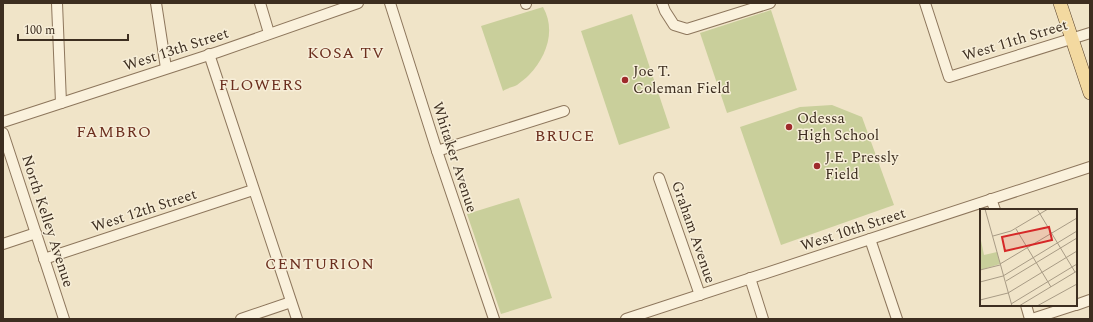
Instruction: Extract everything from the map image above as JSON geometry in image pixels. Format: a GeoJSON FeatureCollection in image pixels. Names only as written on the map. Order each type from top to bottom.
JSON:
{"type":"FeatureCollection","features":[{"type":"Feature","properties":{"kind":"main road"},"geometry":{"type":"LineString","coordinates":[[1060,3],[1090,93]]}},
{"type":"Feature","properties":{"kind":"street"},"geometry":{"type":"LineString","coordinates":[[57,3],[61,103]]}},
{"type":"Feature","properties":{"kind":"street"},"geometry":{"type":"LineString","coordinates":[[156,3],[166,68]]}},
{"type":"Feature","properties":{"kind":"street"},"geometry":{"type":"LineString","coordinates":[[260,3],[269,33]]}},
{"type":"Feature","properties":{"kind":"street","name":"West 13th Street"},"geometry":{"type":"LineString","coordinates":[[3,122],[358,3]]}},
{"type":"Feature","properties":{"kind":"street","name":"Whitaker Avenue"},"geometry":{"type":"LineString","coordinates":[[390,3],[437,151],[494,319]]}},
{"type":"Feature","properties":{"kind":"street"},"geometry":{"type":"LineString","coordinates":[[662,3],[665,12],[674,25],[690,29],[770,3]]}},
{"type":"Feature","properties":{"kind":"street","name":"West 11th Street"},"geometry":{"type":"LineString","coordinates":[[925,3],[949,77],[1090,33]]}},
{"type":"Feature","properties":{"kind":"street"},"geometry":{"type":"LineString","coordinates":[[208,54],[297,319]]}},
{"type":"Feature","properties":{"kind":"street"},"geometry":{"type":"LineString","coordinates":[[437,151],[564,111]]}},
{"type":"Feature","properties":{"kind":"street","name":"North Kelley Avenue"},"geometry":{"type":"LineString","coordinates":[[3,133],[64,319]]}},
{"type":"Feature","properties":{"kind":"street","name":"West 10th Street"},"geometry":{"type":"LineString","coordinates":[[628,319],[1090,167]]}},
{"type":"Feature","properties":{"kind":"street","name":"Graham Avenue"},"geometry":{"type":"LineString","coordinates":[[659,178],[700,295]]}},
{"type":"Feature","properties":{"kind":"street","name":"West 12th Street"},"geometry":{"type":"LineString","coordinates":[[44,259],[253,190]]}},
{"type":"Feature","properties":{"kind":"street"},"geometry":{"type":"LineString","coordinates":[[991,199],[995,209]]}},
{"type":"Feature","properties":{"kind":"street"},"geometry":{"type":"LineString","coordinates":[[3,244],[36,233]]}},
{"type":"Feature","properties":{"kind":"street"},"geometry":{"type":"LineString","coordinates":[[870,239],[897,319]]}},
{"type":"Feature","properties":{"kind":"street"},"geometry":{"type":"LineString","coordinates":[[750,278],[763,319]]}},
{"type":"Feature","properties":{"kind":"street"},"geometry":{"type":"LineString","coordinates":[[1077,304],[1090,300]]}},
{"type":"Feature","properties":{"kind":"street"},"geometry":{"type":"LineString","coordinates":[[241,319],[291,302]]}},
{"type":"Feature","properties":{"kind":"street"},"geometry":{"type":"LineString","coordinates":[[1026,306],[1031,319],[1072,306]]}},
{"type":"Feature","properties":{"kind":"green space"},"geometry":{"type":"Polygon","coordinates":[[[543,7],[549,25],[549,34],[548,42],[541,60],[528,76],[517,85],[503,91],[481,26],[543,7]]]}},
{"type":"Feature","properties":{"kind":"green space"},"geometry":{"type":"Polygon","coordinates":[[[771,10],[797,90],[727,113],[700,33],[771,10]]]}},
{"type":"Feature","properties":{"kind":"green space","name":"Joe T. Coleman Field"},"geometry":{"type":"Polygon","coordinates":[[[632,14],[670,128],[619,145],[581,31],[632,14]]]}},
{"type":"Feature","properties":{"kind":"green space","name":"J.E. Pressly Field"},"geometry":{"type":"Polygon","coordinates":[[[832,105],[862,117],[894,205],[781,245],[740,127],[800,107],[832,105]]]}},
{"type":"Feature","properties":{"kind":"green space"},"geometry":{"type":"Polygon","coordinates":[[[519,198],[552,298],[501,314],[467,214],[519,198]]]}},
{"type":"Feature","properties":{"kind":"place","name":"Joe T. Coleman Field"},"geometry":{"type":"Point","coordinates":[625,80]}},
{"type":"Feature","properties":{"kind":"place","name":"Odessa High School"},"geometry":{"type":"Point","coordinates":[789,127]}},
{"type":"Feature","properties":{"kind":"place","name":"J.E. Pressly Field"},"geometry":{"type":"Point","coordinates":[817,166]}},
{"type":"Feature","properties":{"kind":"district","name":"KOSA TV"},"geometry":{"type":"Point","coordinates":[346,52]}},
{"type":"Feature","properties":{"kind":"district","name":"FLOWERS"},"geometry":{"type":"Point","coordinates":[261,84]}},
{"type":"Feature","properties":{"kind":"district","name":"FAMBRO"},"geometry":{"type":"Point","coordinates":[114,131]}},
{"type":"Feature","properties":{"kind":"district","name":"BRUCE"},"geometry":{"type":"Point","coordinates":[565,135]}},
{"type":"Feature","properties":{"kind":"district","name":"CENTURION"},"geometry":{"type":"Point","coordinates":[320,263]}}]}
